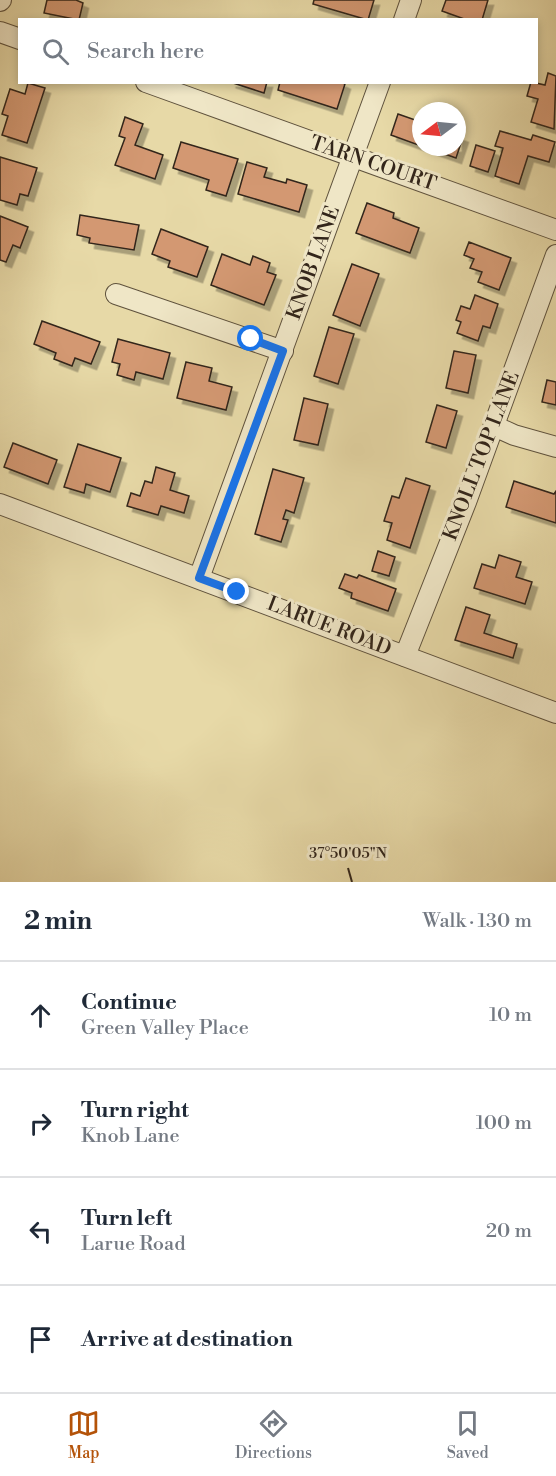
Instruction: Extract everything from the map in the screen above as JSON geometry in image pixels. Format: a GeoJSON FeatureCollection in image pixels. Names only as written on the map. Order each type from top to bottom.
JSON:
{"type":"FeatureCollection","features":[{"type":"Feature","properties":{"kind":"street"},"geometry":{"type":"LineString","coordinates":[[405,18],[411,0]]}},
{"type":"Feature","properties":{"kind":"street"},"geometry":{"type":"LineString","coordinates":[[0,32],[18,38]]}},
{"type":"Feature","properties":{"kind":"street","name":"TARN COURT"},"geometry":{"type":"LineString","coordinates":[[151,84],[556,230]]}},
{"type":"Feature","properties":{"kind":"street","name":"KNOB LANE"},"geometry":{"type":"LineString","coordinates":[[199,578],[379,84]]}},
{"type":"Feature","properties":{"kind":"street","name":"KNOLL TOP LANE"},"geometry":{"type":"LineString","coordinates":[[405,656],[494,426],[556,255]]}},
{"type":"Feature","properties":{"kind":"street"},"geometry":{"type":"LineString","coordinates":[[116,294],[283,351]]}},
{"type":"Feature","properties":{"kind":"street"},"geometry":{"type":"LineString","coordinates":[[494,426],[514,435],[556,447]]}},
{"type":"Feature","properties":{"kind":"street","name":"LARUE ROAD"},"geometry":{"type":"LineString","coordinates":[[0,504],[556,713]]}},
{"type":"Feature","properties":{"kind":"building"},"geometry":{"type":"Polygon","coordinates":[[[47,0],[76,0],[83,3],[79,18],[44,13],[47,0]]]}},
{"type":"Feature","properties":{"kind":"building"},"geometry":{"type":"Polygon","coordinates":[[[314,0],[374,0],[369,18],[361,18],[313,4],[314,0]]]}},
{"type":"Feature","properties":{"kind":"building"},"geometry":{"type":"Polygon","coordinates":[[[446,0],[488,0],[483,18],[461,18],[442,11],[446,0]]]}},
{"type":"Feature","properties":{"kind":"building"},"geometry":{"type":"Polygon","coordinates":[[[548,73],[556,76],[554,129],[531,122],[538,99],[527,96],[530,84],[545,85],[548,73]]]}},
{"type":"Feature","properties":{"kind":"building"},"geometry":{"type":"Polygon","coordinates":[[[28,84],[45,88],[27,143],[2,135],[8,116],[2,114],[10,89],[25,94],[28,84]]]}},
{"type":"Feature","properties":{"kind":"building"},"geometry":{"type":"Polygon","coordinates":[[[236,84],[266,84],[264,93],[236,84]]]}},
{"type":"Feature","properties":{"kind":"building"},"geometry":{"type":"Polygon","coordinates":[[[280,84],[345,84],[337,109],[278,90],[280,84]]]}},
{"type":"Feature","properties":{"kind":"building"},"geometry":{"type":"Polygon","coordinates":[[[398,114],[412,119],[412,143],[391,135],[398,114]]]}},
{"type":"Feature","properties":{"kind":"building"},"geometry":{"type":"Polygon","coordinates":[[[125,117],[143,124],[135,145],[163,155],[155,179],[115,165],[125,138],[119,136],[125,117]]]}},
{"type":"Feature","properties":{"kind":"building"},"geometry":{"type":"Polygon","coordinates":[[[500,131],[531,140],[533,135],[555,142],[549,162],[528,156],[519,184],[495,176],[503,148],[495,146],[500,131]]]}},
{"type":"Feature","properties":{"kind":"building"},"geometry":{"type":"Polygon","coordinates":[[[181,142],[238,159],[226,196],[206,190],[209,180],[173,168],[181,142]]]}},
{"type":"Feature","properties":{"kind":"building"},"geometry":{"type":"Polygon","coordinates":[[[476,145],[495,151],[488,172],[470,166],[476,145]]]}},
{"type":"Feature","properties":{"kind":"building"},"geometry":{"type":"Polygon","coordinates":[[[0,157],[37,168],[28,196],[20,194],[17,205],[0,200],[0,157]]]}},
{"type":"Feature","properties":{"kind":"building"},"geometry":{"type":"Polygon","coordinates":[[[247,162],[267,168],[264,177],[286,183],[287,179],[307,185],[299,212],[238,194],[247,162]]]}},
{"type":"Feature","properties":{"kind":"building"},"geometry":{"type":"Polygon","coordinates":[[[367,203],[394,213],[393,218],[419,228],[410,253],[356,233],[367,203]]]}},
{"type":"Feature","properties":{"kind":"building"},"geometry":{"type":"Polygon","coordinates":[[[80,215],[139,225],[134,250],[89,243],[90,238],[77,235],[80,215]]]}},
{"type":"Feature","properties":{"kind":"building"},"geometry":{"type":"Polygon","coordinates":[[[0,216],[28,227],[20,248],[13,245],[6,262],[0,260],[0,216]]]}},
{"type":"Feature","properties":{"kind":"building"},"geometry":{"type":"Polygon","coordinates":[[[161,229],[208,247],[197,277],[168,267],[170,261],[152,254],[161,229]]]}},
{"type":"Feature","properties":{"kind":"building"},"geometry":{"type":"Polygon","coordinates":[[[469,242],[511,258],[499,290],[478,282],[482,272],[470,268],[474,259],[464,255],[469,242]]]}},
{"type":"Feature","properties":{"kind":"building"},"geometry":{"type":"Polygon","coordinates":[[[222,254],[250,265],[253,256],[270,263],[267,272],[276,275],[264,305],[211,285],[222,254]]]}},
{"type":"Feature","properties":{"kind":"building"},"geometry":{"type":"Polygon","coordinates":[[[352,264],[379,274],[360,326],[333,315],[352,264]]]}},
{"type":"Feature","properties":{"kind":"building"},"geometry":{"type":"Polygon","coordinates":[[[475,295],[498,304],[490,328],[483,326],[478,341],[457,333],[461,322],[456,320],[461,306],[470,309],[475,295]]]}},
{"type":"Feature","properties":{"kind":"building"},"geometry":{"type":"Polygon","coordinates":[[[42,321],[100,342],[91,364],[75,358],[72,366],[54,359],[56,353],[34,344],[42,321]]]}},
{"type":"Feature","properties":{"kind":"building"},"geometry":{"type":"Polygon","coordinates":[[[329,327],[354,334],[338,384],[314,376],[329,327]]]}},
{"type":"Feature","properties":{"kind":"building"},"geometry":{"type":"Polygon","coordinates":[[[118,339],[170,353],[163,379],[136,372],[134,380],[117,375],[120,364],[112,362],[118,339]]]}},
{"type":"Feature","properties":{"kind":"building"},"geometry":{"type":"Polygon","coordinates":[[[454,351],[476,355],[468,393],[446,388],[454,351]]]}},
{"type":"Feature","properties":{"kind":"building"},"geometry":{"type":"Polygon","coordinates":[[[186,362],[212,368],[209,381],[232,387],[226,410],[177,398],[186,362]]]}},
{"type":"Feature","properties":{"kind":"building"},"geometry":{"type":"Polygon","coordinates":[[[547,380],[556,382],[556,405],[542,402],[547,380]]]}},
{"type":"Feature","properties":{"kind":"building"},"geometry":{"type":"Polygon","coordinates":[[[304,398],[328,404],[318,445],[294,440],[304,398]]]}},
{"type":"Feature","properties":{"kind":"building"},"geometry":{"type":"Polygon","coordinates":[[[437,405],[457,411],[446,448],[426,442],[437,405]]]}},
{"type":"Feature","properties":{"kind":"building"},"geometry":{"type":"Polygon","coordinates":[[[13,443],[57,460],[48,484],[4,467],[13,443]]]}},
{"type":"Feature","properties":{"kind":"building"},"geometry":{"type":"Polygon","coordinates":[[[78,444],[121,458],[110,492],[86,484],[84,493],[64,487],[78,444]]]}},
{"type":"Feature","properties":{"kind":"building"},"geometry":{"type":"Polygon","coordinates":[[[156,467],[175,473],[170,490],[189,496],[184,513],[161,506],[158,515],[127,506],[131,493],[140,496],[145,481],[152,483],[156,467]]]}},
{"type":"Feature","properties":{"kind":"building"},"geometry":{"type":"Polygon","coordinates":[[[273,469],[304,478],[294,513],[286,510],[283,519],[288,520],[281,542],[255,534],[273,469]]]}},
{"type":"Feature","properties":{"kind":"building"},"geometry":{"type":"Polygon","coordinates":[[[406,478],[430,486],[410,548],[387,540],[392,523],[384,521],[392,496],[399,498],[406,478]]]}},
{"type":"Feature","properties":{"kind":"building"},"geometry":{"type":"Polygon","coordinates":[[[514,481],[554,494],[556,491],[556,523],[506,507],[514,481]]]}},
{"type":"Feature","properties":{"kind":"building"},"geometry":{"type":"Polygon","coordinates":[[[378,551],[395,557],[389,576],[372,571],[378,551]]]}},
{"type":"Feature","properties":{"kind":"building"},"geometry":{"type":"Polygon","coordinates":[[[499,555],[521,562],[516,577],[532,582],[525,604],[474,588],[482,564],[495,568],[499,555]]]}},
{"type":"Feature","properties":{"kind":"building"},"geometry":{"type":"Polygon","coordinates":[[[345,574],[357,578],[359,575],[396,589],[388,611],[351,598],[352,593],[339,588],[345,574]]]}},
{"type":"Feature","properties":{"kind":"building"},"geometry":{"type":"Polygon","coordinates":[[[466,607],[490,615],[484,633],[517,644],[513,658],[455,640],[466,607]]]}},
{"type":"Feature","properties":{"kind":"route"},"geometry":{"type":"LineString","coordinates":[[237,592],[199,578],[283,351],[251,339]]}}]}
